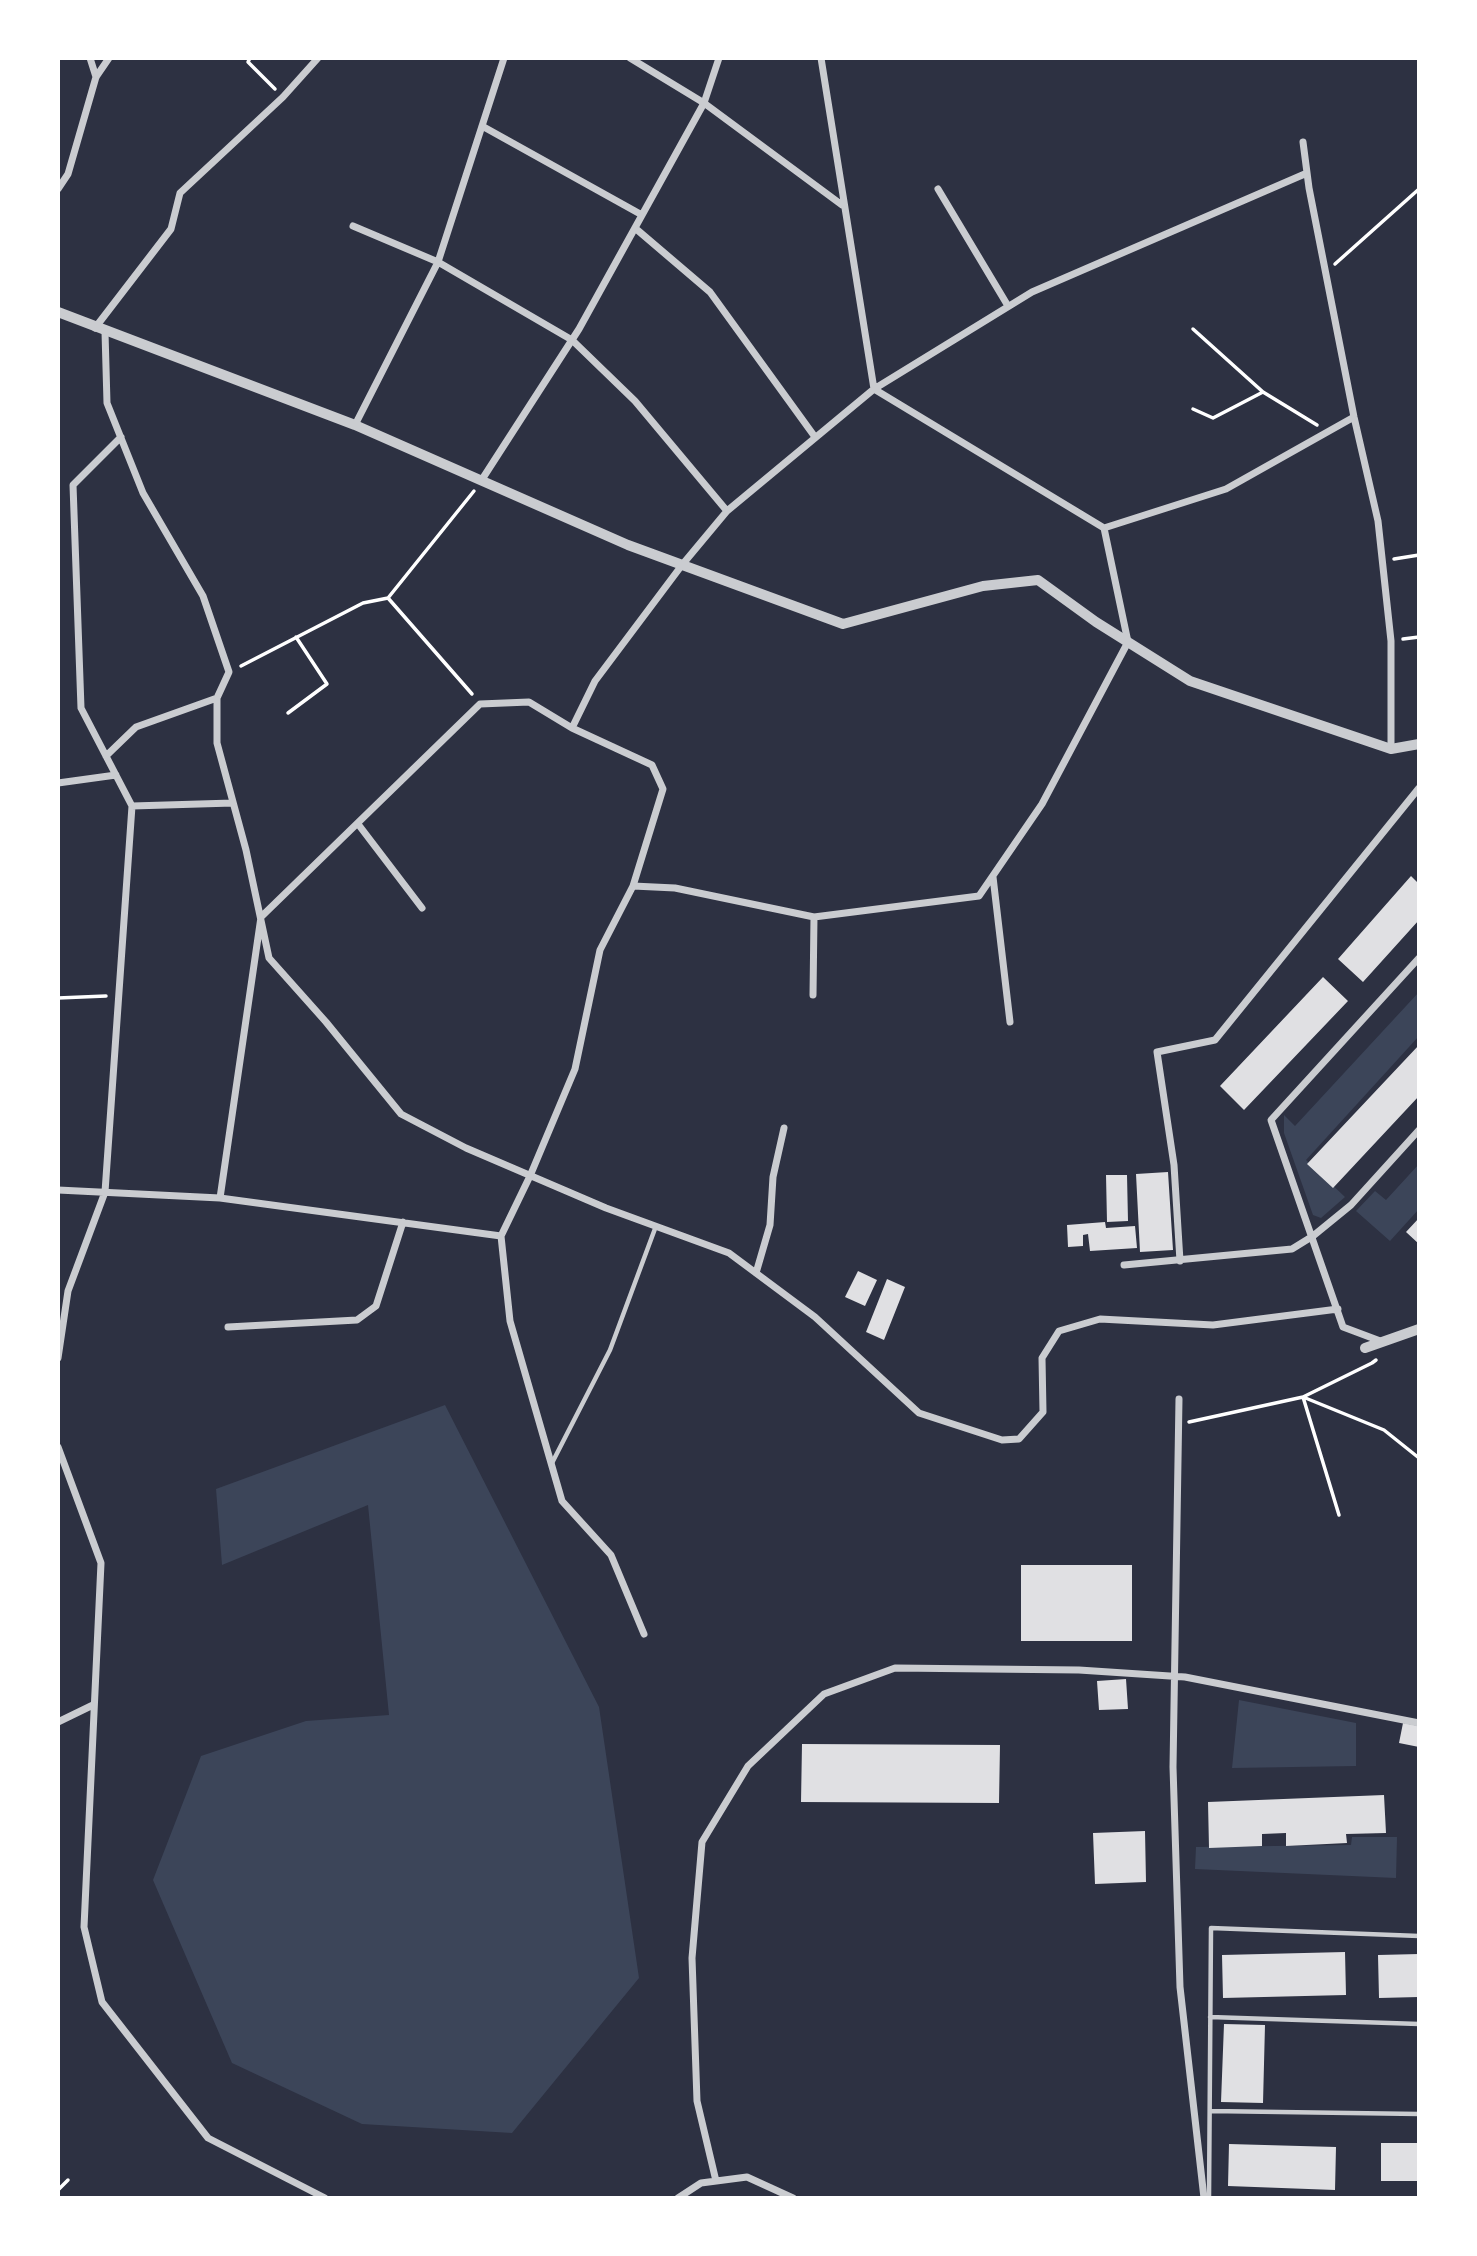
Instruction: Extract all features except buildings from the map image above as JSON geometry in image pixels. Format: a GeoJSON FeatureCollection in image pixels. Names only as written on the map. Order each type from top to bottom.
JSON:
{"type":"FeatureCollection","features":[{"type":"Feature","properties":{"kind":"street"},"geometry":{"type":"LineString","coordinates":[[90,58],[96,77]]}},
{"type":"Feature","properties":{"kind":"street"},"geometry":{"type":"LineString","coordinates":[[58,188],[68,173],[96,77],[109,58]]}},
{"type":"Feature","properties":{"kind":"street"},"geometry":{"type":"LineString","coordinates":[[318,58],[283,97],[180,193],[171,229],[100,330],[107,403],[143,493],[203,596],[229,672],[217,698],[217,743],[269,958],[326,1022],[401,1114],[466,1148],[729,1253],[815,1317],[919,1413],[1002,1440],[1019,1439],[1043,1412],[1042,1358],[1059,1331],[1100,1319],[1213,1325],[1338,1309]]}},
{"type":"Feature","properties":{"kind":"street"},"geometry":{"type":"LineString","coordinates":[[355,425],[438,262],[504,58]]}},
{"type":"Feature","properties":{"kind":"street"},"geometry":{"type":"LineString","coordinates":[[630,58],[704,103],[842,205]]}},
{"type":"Feature","properties":{"kind":"street"},"geometry":{"type":"LineString","coordinates":[[481,481],[572,340],[704,103],[719,58]]}},
{"type":"Feature","properties":{"kind":"street"},"geometry":{"type":"LineString","coordinates":[[633,886],[675,888],[814,917],[979,896],[1042,804],[1128,642],[1104,528],[874,389],[842,205],[821,58]]}},
{"type":"Feature","properties":{"kind":"street"},"geometry":{"type":"LineString","coordinates":[[482,126],[642,215]]}},
{"type":"Feature","properties":{"kind":"street"},"geometry":{"type":"LineString","coordinates":[[1303,142],[1325,272],[1378,521],[1391,641],[1391,749]]}},
{"type":"Feature","properties":{"kind":"street"},"geometry":{"type":"LineString","coordinates":[[572,727],[595,681],[682,565],[727,511],[874,389],[1032,292],[1307,173]]}},
{"type":"Feature","properties":{"kind":"street"},"geometry":{"type":"LineString","coordinates":[[938,189],[1009,306]]}},
{"type":"Feature","properties":{"kind":"street"},"geometry":{"type":"LineString","coordinates":[[353,226],[438,262],[572,340],[635,401],[727,511]]}},
{"type":"Feature","properties":{"kind":"street"},"geometry":{"type":"LineString","coordinates":[[635,228],[710,292],[815,437]]}},
{"type":"Feature","properties":{"kind":"street"},"geometry":{"type":"LineString","coordinates":[[58,312],[355,425],[628,545],[843,624],[983,586],[1038,580],[1190,681],[1391,749],[1419,744]]}},
{"type":"Feature","properties":{"kind":"street"},"geometry":{"type":"LineString","coordinates":[[1104,528],[1226,489],[1354,417]]}},
{"type":"Feature","properties":{"kind":"street"},"geometry":{"type":"LineString","coordinates":[[58,1358],[68,1291],[105,1192],[132,806],[80,708],[73,485],[121,437]]}},
{"type":"Feature","properties":{"kind":"street"},"geometry":{"type":"LineString","coordinates":[[106,756],[136,727],[217,698]]}},
{"type":"Feature","properties":{"kind":"street"},"geometry":{"type":"LineString","coordinates":[[220,1198],[261,917],[480,704],[529,702],[572,727],[652,765],[663,789],[633,886],[600,950],[575,1069],[501,1236],[510,1321],[562,1500],[611,1555],[644,1634]]}},
{"type":"Feature","properties":{"kind":"street"},"geometry":{"type":"LineString","coordinates":[[58,783],[116,775]]}},
{"type":"Feature","properties":{"kind":"street"},"geometry":{"type":"LineString","coordinates":[[1180,1261],[1174,1165],[1157,1052],[1215,1040],[1419,788]]}},
{"type":"Feature","properties":{"kind":"street"},"geometry":{"type":"LineString","coordinates":[[132,806],[233,803]]}},
{"type":"Feature","properties":{"kind":"street"},"geometry":{"type":"LineString","coordinates":[[358,824],[422,908]]}},
{"type":"Feature","properties":{"kind":"street"},"geometry":{"type":"LineString","coordinates":[[993,876],[1010,1022]]}},
{"type":"Feature","properties":{"kind":"street"},"geometry":{"type":"LineString","coordinates":[[813,995],[814,917]]}},
{"type":"Feature","properties":{"kind":"street"},"geometry":{"type":"LineString","coordinates":[[1382,1342],[1343,1327],[1271,1120],[1419,958]]}},
{"type":"Feature","properties":{"kind":"street"},"geometry":{"type":"LineString","coordinates":[[756,1273],[770,1225],[773,1177],[784,1128]]}},
{"type":"Feature","properties":{"kind":"street"},"geometry":{"type":"LineString","coordinates":[[1124,1265],[1292,1249],[1313,1236],[1351,1205],[1419,1130]]}},
{"type":"Feature","properties":{"kind":"street"},"geometry":{"type":"LineString","coordinates":[[58,1190],[220,1198],[501,1236]]}},
{"type":"Feature","properties":{"kind":"street"},"geometry":{"type":"LineString","coordinates":[[228,1326],[357,1320],[376,1306],[403,1222]]}},
{"type":"Feature","properties":{"kind":"street"},"geometry":{"type":"LineString","coordinates":[[1365,1348],[1419,1329]]}},
{"type":"Feature","properties":{"kind":"street"},"geometry":{"type":"LineString","coordinates":[[1179,1399],[1173,1767],[1180,1987],[1207,2198]]}},
{"type":"Feature","properties":{"kind":"street"},"geometry":{"type":"LineString","coordinates":[[58,1447],[101,1563],[84,1927],[102,2002],[208,2138],[325,2198]]}},
{"type":"Feature","properties":{"kind":"street"},"geometry":{"type":"LineString","coordinates":[[716,2181],[697,2101],[692,1958],[702,1842],[748,1766],[824,1694],[895,1668],[1079,1670],[1174,1677],[1419,1723]]}},
{"type":"Feature","properties":{"kind":"street"},"geometry":{"type":"LineString","coordinates":[[58,1722],[93,1705]]}},
{"type":"Feature","properties":{"kind":"street"},"geometry":{"type":"LineString","coordinates":[[678,2198],[701,2183],[747,2177],[793,2198]]}},
{"type":"Feature","properties":{"kind":"lane"},"geometry":{"type":"LineString","coordinates":[[551,1464],[610,1350],[656,1226]]}},
{"type":"Feature","properties":{"kind":"lane"},"geometry":{"type":"LineString","coordinates":[[1207,2198],[1211,1928],[1419,1936]]}},
{"type":"Feature","properties":{"kind":"lane"},"geometry":{"type":"LineString","coordinates":[[1210,2017],[1419,2024]]}},
{"type":"Feature","properties":{"kind":"lane"},"geometry":{"type":"LineString","coordinates":[[1210,2111],[1419,2114]]}},
{"type":"Feature","properties":{"kind":"path"},"geometry":{"type":"LineString","coordinates":[[250,58],[248,62],[283,97]]}},
{"type":"Feature","properties":{"kind":"path"},"geometry":{"type":"LineString","coordinates":[[1325,272],[1419,188]]}},
{"type":"Feature","properties":{"kind":"path"},"geometry":{"type":"LineString","coordinates":[[1193,329],[1263,392],[1327,432]]}},
{"type":"Feature","properties":{"kind":"path"},"geometry":{"type":"LineString","coordinates":[[1193,409],[1213,418],[1263,392]]}},
{"type":"Feature","properties":{"kind":"path"},"geometry":{"type":"LineString","coordinates":[[229,672],[363,603],[388,598],[481,481]]}},
{"type":"Feature","properties":{"kind":"path"},"geometry":{"type":"LineString","coordinates":[[1382,561],[1419,555]]}},
{"type":"Feature","properties":{"kind":"path"},"geometry":{"type":"LineString","coordinates":[[388,598],[480,704]]}},
{"type":"Feature","properties":{"kind":"path"},"geometry":{"type":"LineString","coordinates":[[288,713],[327,684],[296,638]]}},
{"type":"Feature","properties":{"kind":"path"},"geometry":{"type":"LineString","coordinates":[[58,998],[119,995]]}},
{"type":"Feature","properties":{"kind":"path"},"geometry":{"type":"LineString","coordinates":[[1178,1424],[1303,1397],[1372,1363],[1396,1337]]}},
{"type":"Feature","properties":{"kind":"path"},"geometry":{"type":"LineString","coordinates":[[1303,1397],[1384,1430],[1419,1458]]}},
{"type":"Feature","properties":{"kind":"path"},"geometry":{"type":"LineString","coordinates":[[1303,1397],[1339,1515]]}},
{"type":"Feature","properties":{"kind":"path"},"geometry":{"type":"LineString","coordinates":[[58,2190],[68,2180]]}},
{"type":"Feature","properties":{"kind":"shaded area"},"geometry":{"type":"Polygon","coordinates":[[[1419,992],[1419,1036],[1306,1160],[1345,1197],[1321,1218],[1313,1215],[1284,1133],[1284,1115],[1295,1126],[1419,992]]]}},
{"type":"Feature","properties":{"kind":"shaded area"},"geometry":{"type":"Polygon","coordinates":[[[1419,1164],[1419,1209],[1390,1241],[1356,1211],[1375,1191],[1386,1200],[1419,1164]]]}},
{"type":"Feature","properties":{"kind":"shaded area"},"geometry":{"type":"Polygon","coordinates":[[[445,1405],[599,1707],[639,1978],[512,2133],[362,2124],[232,2063],[153,1880],[201,1756],[306,1721],[389,1715],[368,1505],[222,1565],[216,1489],[445,1405]]]}},
{"type":"Feature","properties":{"kind":"shaded area"},"geometry":{"type":"Polygon","coordinates":[[[1239,1700],[1356,1723],[1356,1766],[1232,1768],[1239,1700]]]}},
{"type":"Feature","properties":{"kind":"shaded area"},"geometry":{"type":"Polygon","coordinates":[[[1352,1837],[1397,1837],[1396,1878],[1195,1869],[1196,1847],[1351,1845],[1352,1837]]]}}]}
